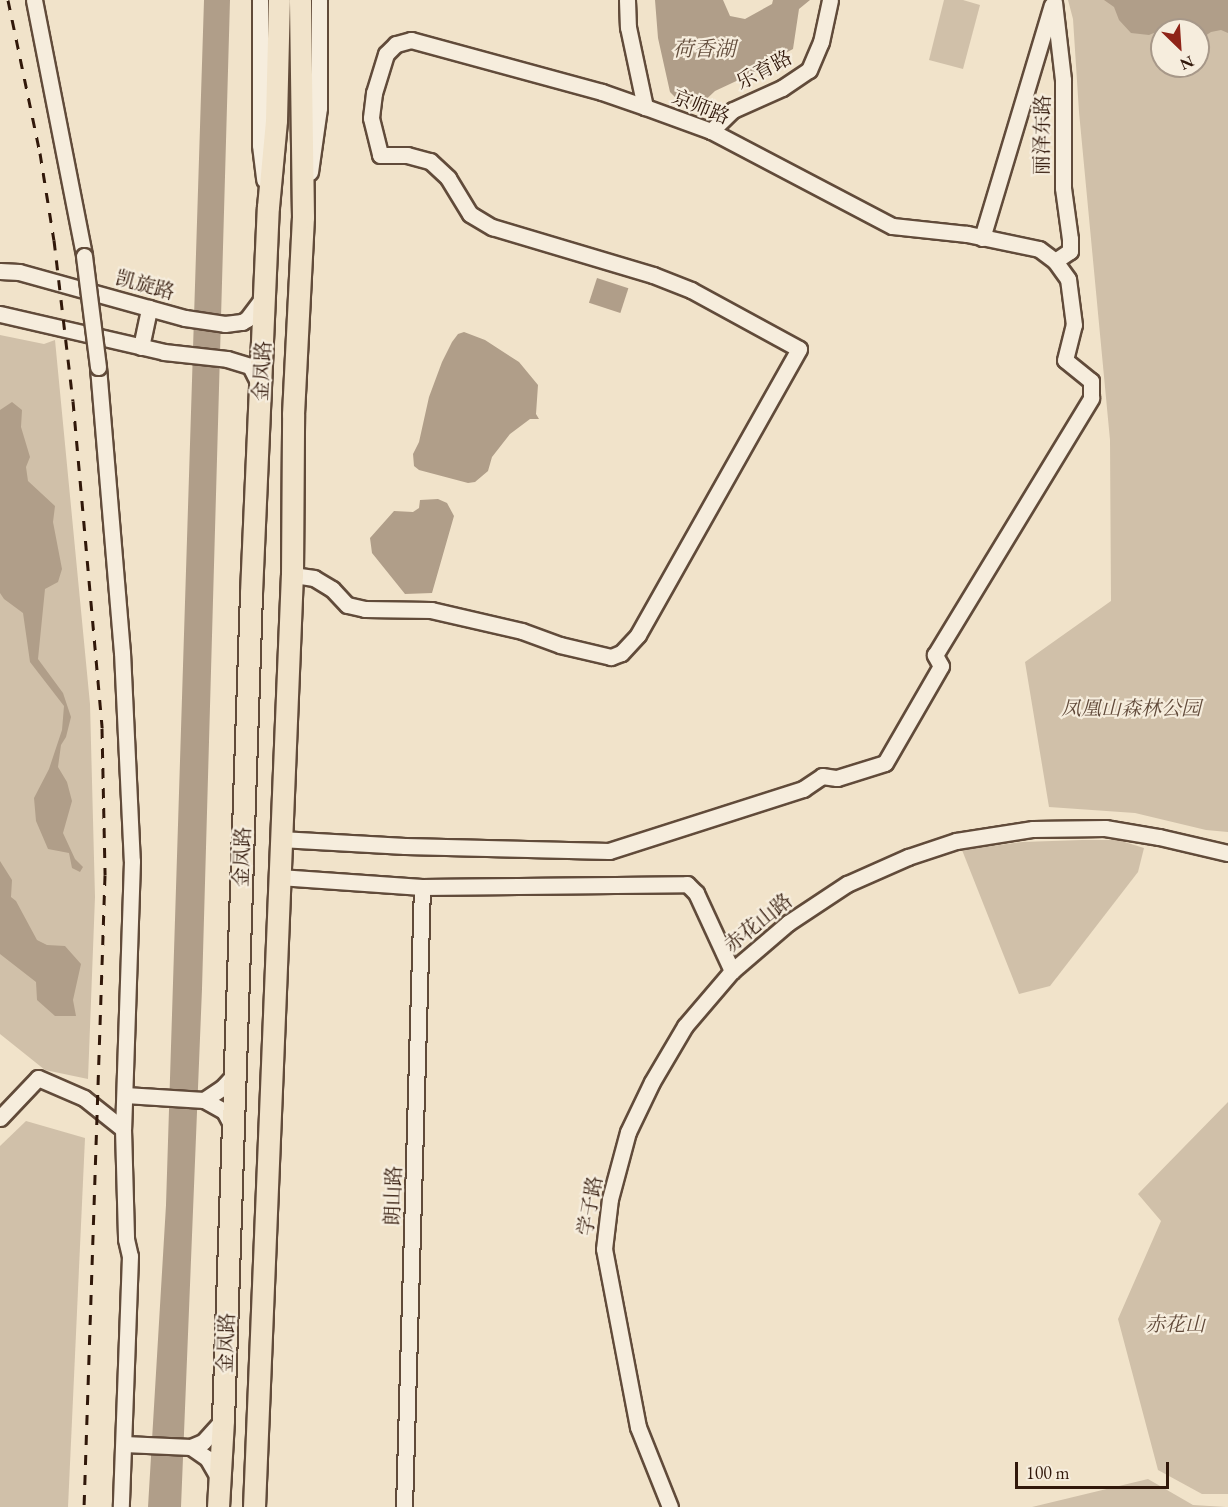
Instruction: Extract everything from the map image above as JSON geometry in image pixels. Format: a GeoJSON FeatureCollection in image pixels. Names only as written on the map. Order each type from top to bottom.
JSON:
{"type":"FeatureCollection","features":[{"type":"Feature","properties":{"kind":"highway","name":"金凤路"},"geometry":{"type":"LineString","coordinates":[[218,1507],[223,1420],[250,593],[266,292],[268,207],[276,120],[279,0]]}},
{"type":"Feature","properties":{"kind":"highway","name":"金凤路"},"geometry":{"type":"LineString","coordinates":[[254,1507],[292,575],[293,414],[303,217],[300,0]]}},
{"type":"Feature","properties":{"kind":"street"},"geometry":{"type":"LineString","coordinates":[[34,0],[84,256],[98,367],[123,652],[132,861],[123,1130],[126,1239],[130,1256],[121,1507]]}},
{"type":"Feature","properties":{"kind":"street","name":"金凤路"},"geometry":{"type":"LineString","coordinates":[[260,0],[260,145],[268,207]]}},
{"type":"Feature","properties":{"kind":"street","name":"金凤路"},"geometry":{"type":"LineString","coordinates":[[303,217],[319,108],[319,0]]}},
{"type":"Feature","properties":{"kind":"street"},"geometry":{"type":"LineString","coordinates":[[627,0],[628,27],[645,107]]}},
{"type":"Feature","properties":{"kind":"street","name":"乐育路"},"geometry":{"type":"LineString","coordinates":[[711,131],[733,110],[782,88],[809,70],[821,42],[830,0]]}},
{"type":"Feature","properties":{"kind":"street"},"geometry":{"type":"LineString","coordinates":[[982,237],[1053,1]]}},
{"type":"Feature","properties":{"kind":"street","name":"丽泽东路"},"geometry":{"type":"LineString","coordinates":[[1053,1],[1064,80],[1063,188],[1070,251],[1055,261]]}},
{"type":"Feature","properties":{"kind":"street","name":"京师路"},"geometry":{"type":"LineString","coordinates":[[292,575],[314,578],[332,589],[347,605],[365,609],[431,610],[522,631],[560,645],[611,657],[621,653],[638,634],[799,349],[691,290],[653,275],[492,227],[470,214],[448,178],[430,161],[407,155],[380,155],[370,118],[374,93],[386,54],[396,44],[411,40],[602,92],[711,131],[892,226],[982,237],[1039,249],[1055,261]]}},
{"type":"Feature","properties":{"kind":"street"},"geometry":{"type":"LineString","coordinates":[[280,839],[427,847],[609,851],[803,789],[822,776],[837,778],[885,763],[941,666],[935,655],[1091,398],[1091,381],[1065,360],[1074,326],[1068,279],[1055,261]]}},
{"type":"Feature","properties":{"kind":"street","name":"凯旋路"},"geometry":{"type":"LineString","coordinates":[[0,271],[18,272],[149,308],[225,324],[242,322],[247,319],[255,311],[266,292]]}},
{"type":"Feature","properties":{"kind":"street"},"geometry":{"type":"LineString","coordinates":[[141,347],[149,308]]}},
{"type":"Feature","properties":{"kind":"street"},"geometry":{"type":"LineString","coordinates":[[0,314],[141,347],[189,356],[227,359],[250,366],[261,390]]}},
{"type":"Feature","properties":{"kind":"street","name":"赤花山路"},"geometry":{"type":"LineString","coordinates":[[279,877],[422,886],[687,884],[696,893],[732,971],[788,922],[847,884],[908,856],[956,842],[1033,829],[1105,828],[1159,837],[1228,853]]}},
{"type":"Feature","properties":{"kind":"street","name":"朗山路"},"geometry":{"type":"LineString","coordinates":[[404,1507],[422,886]]}},
{"type":"Feature","properties":{"kind":"street","name":"学子路"},"geometry":{"type":"LineString","coordinates":[[670,1507],[638,1427],[604,1249],[610,1199],[628,1132],[652,1082],[685,1026],[732,971]]}},
{"type":"Feature","properties":{"kind":"street"},"geometry":{"type":"LineString","coordinates":[[204,1100],[222,1088],[234,1075]]}},
{"type":"Feature","properties":{"kind":"street"},"geometry":{"type":"LineString","coordinates":[[0,1118],[38,1078],[84,1098],[123,1130]]}},
{"type":"Feature","properties":{"kind":"street"},"geometry":{"type":"LineString","coordinates":[[125,1095],[204,1100],[224,1111],[233,1128]]}},
{"type":"Feature","properties":{"kind":"street"},"geometry":{"type":"LineString","coordinates":[[124,1444],[188,1447],[203,1442],[223,1420]]}},
{"type":"Feature","properties":{"kind":"street"},"geometry":{"type":"LineString","coordinates":[[188,1447],[207,1458],[219,1479]]}},
{"type":"Feature","properties":{"kind":"green space"},"geometry":{"type":"Polygon","coordinates":[[[944,0],[963,0],[980,5],[963,69],[929,60],[944,0]]]}},
{"type":"Feature","properties":{"kind":"green space","name":"凤凰山森林公园"},"geometry":{"type":"Polygon","coordinates":[[[1068,0],[1228,0],[1228,832],[1206,830],[1135,813],[1049,807],[1025,662],[1111,601],[1110,440],[1079,112],[1073,19],[1068,0]]]}},
{"type":"Feature","properties":{"kind":"green space"},"geometry":{"type":"Polygon","coordinates":[[[0,335],[44,344],[55,340],[90,704],[95,897],[88,1079],[45,1070],[0,1034],[0,335]]]}},
{"type":"Feature","properties":{"kind":"green space"},"geometry":{"type":"Polygon","coordinates":[[[1118,840],[1144,848],[1138,872],[1050,986],[1019,994],[962,850],[1022,842],[1118,840]]]}},
{"type":"Feature","properties":{"kind":"green space","name":"赤花山"},"geometry":{"type":"Polygon","coordinates":[[[1228,1102],[1228,1494],[1202,1494],[1158,1470],[1118,1319],[1161,1221],[1138,1194],[1228,1102]]]}},
{"type":"Feature","properties":{"kind":"green space"},"geometry":{"type":"Polygon","coordinates":[[[26,1121],[85,1138],[68,1507],[0,1507],[0,1146],[26,1121]]]}},
{"type":"Feature","properties":{"kind":"green space"},"geometry":{"type":"Polygon","coordinates":[[[1148,1479],[1193,1505],[1226,1507],[1032,1507],[1148,1479]]]}},
{"type":"Feature","properties":{"kind":"water"},"geometry":{"type":"Polygon","coordinates":[[[204,0],[230,0],[202,989],[181,1507],[148,1507],[166,1205],[204,0]]]}},
{"type":"Feature","properties":{"kind":"water","name":"荷香湖"},"geometry":{"type":"Polygon","coordinates":[[[655,0],[723,0],[730,16],[745,19],[772,4],[773,0],[810,0],[799,9],[793,49],[774,59],[768,66],[715,91],[698,107],[676,98],[670,92],[658,38],[655,0]]]}},
{"type":"Feature","properties":{"kind":"water"},"geometry":{"type":"Polygon","coordinates":[[[1104,0],[1228,0],[1228,33],[1221,30],[1210,33],[1210,18],[1150,18],[1150,35],[1131,33],[1119,20],[1114,7],[1104,0]]]}},
{"type":"Feature","properties":{"kind":"water"},"geometry":{"type":"Polygon","coordinates":[[[597,278],[628,288],[620,313],[589,303],[597,278]]]}},
{"type":"Feature","properties":{"kind":"water"},"geometry":{"type":"Polygon","coordinates":[[[464,332],[485,340],[519,362],[538,385],[536,414],[539,419],[530,419],[510,434],[492,457],[488,471],[475,482],[468,483],[419,470],[414,466],[413,454],[419,442],[429,397],[442,362],[452,342],[458,334],[464,332]]]}},
{"type":"Feature","properties":{"kind":"water"},"geometry":{"type":"Polygon","coordinates":[[[12,402],[22,410],[21,427],[30,457],[26,467],[28,481],[55,506],[53,522],[62,569],[58,582],[45,589],[38,659],[63,693],[71,717],[66,737],[61,745],[58,767],[67,782],[72,801],[63,833],[75,859],[83,867],[80,872],[72,868],[69,853],[48,849],[36,821],[34,798],[49,769],[62,730],[64,706],[30,662],[23,613],[4,599],[0,593],[0,410],[12,402]]]}},
{"type":"Feature","properties":{"kind":"water"},"geometry":{"type":"Polygon","coordinates":[[[438,499],[447,503],[454,516],[432,593],[405,594],[372,553],[370,538],[394,511],[413,512],[419,508],[420,500],[438,499]]]}},
{"type":"Feature","properties":{"kind":"water"},"geometry":{"type":"Polygon","coordinates":[[[0,861],[12,880],[11,897],[16,901],[37,940],[47,945],[65,946],[81,964],[73,1000],[76,1016],[55,1016],[37,1000],[36,982],[0,954],[0,861]]]}},
{"type":"Feature","properties":{"kind":"railway"},"geometry":{"type":"LineString","coordinates":[[8,0],[40,153],[54,240],[73,401],[102,728],[105,875],[84,1507]]}}]}
